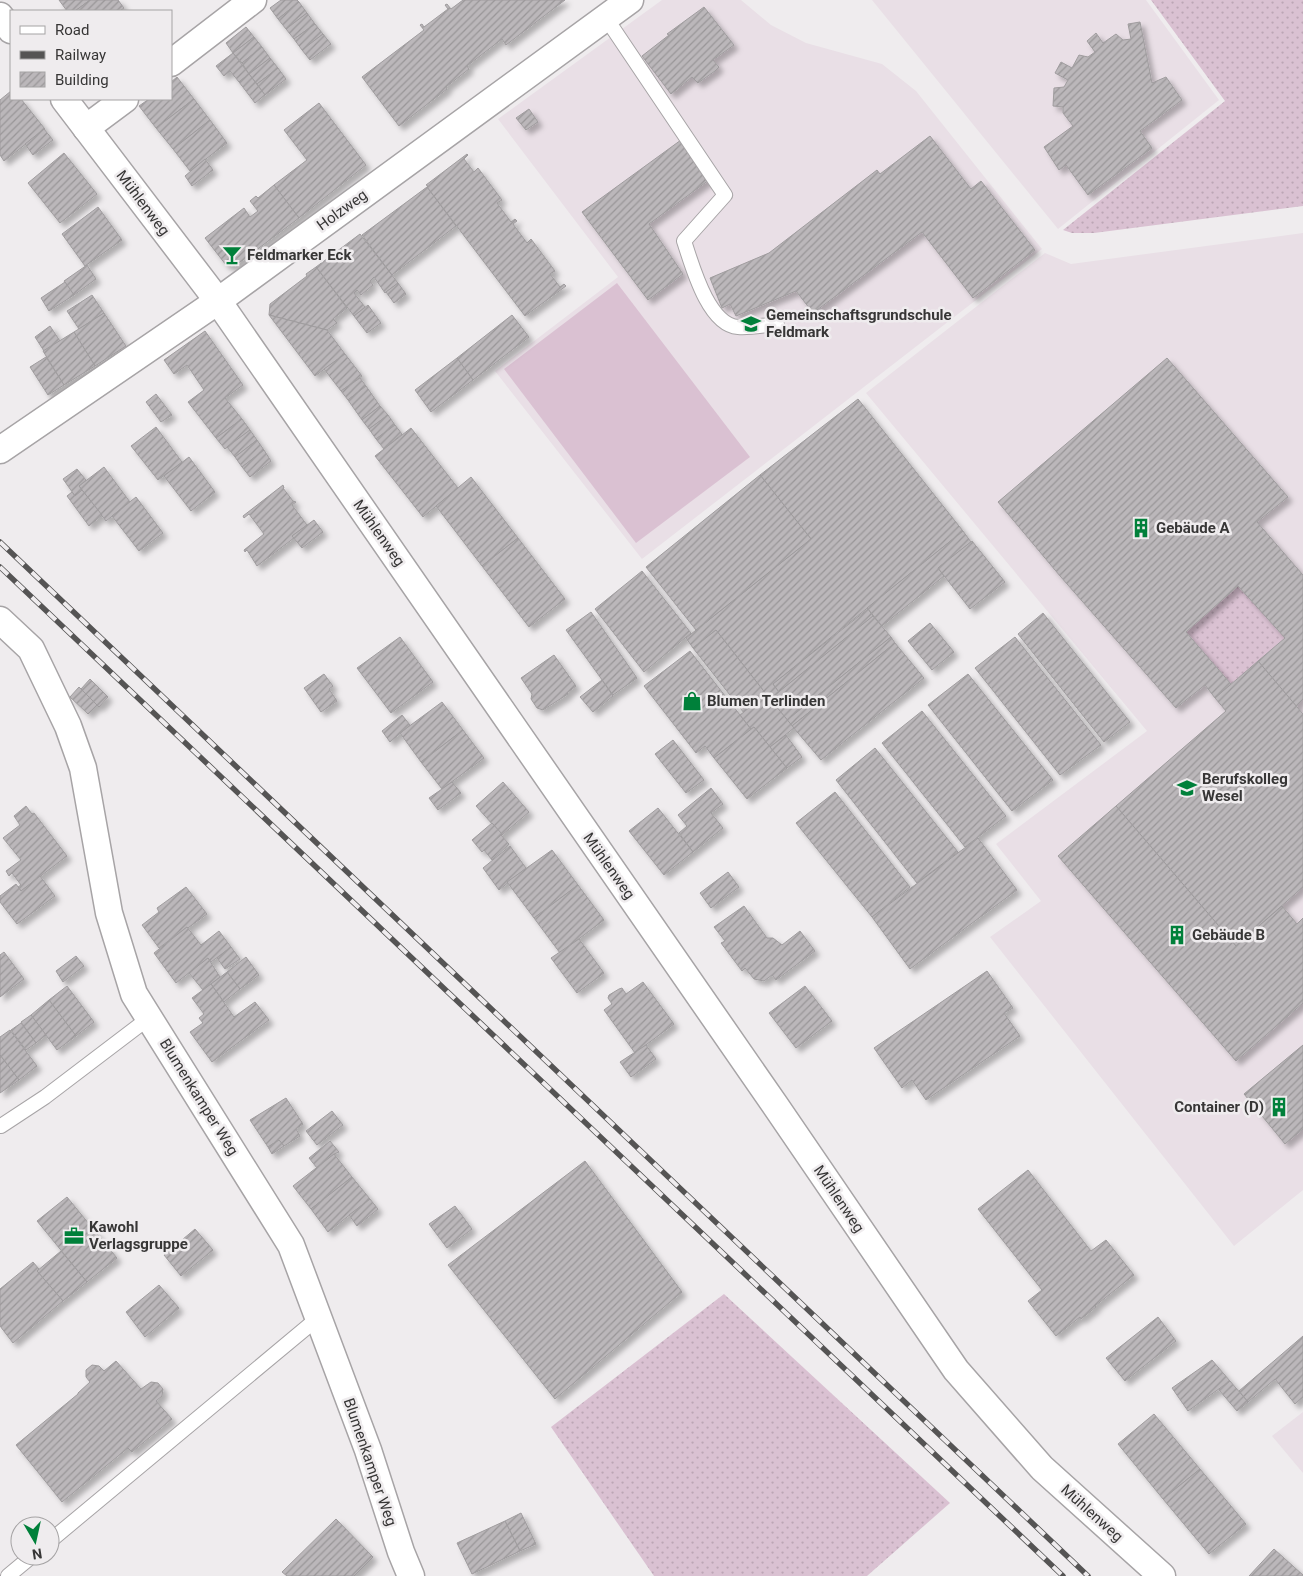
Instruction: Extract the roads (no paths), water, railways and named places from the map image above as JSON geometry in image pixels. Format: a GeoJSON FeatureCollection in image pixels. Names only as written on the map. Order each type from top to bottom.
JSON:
{"type":"FeatureCollection","features":[{"type":"Feature","properties":{"kind":"street"},"geometry":{"type":"LineString","coordinates":[[172,62],[253,0]]}},
{"type":"Feature","properties":{"kind":"street","name":"Holzweg"},"geometry":{"type":"LineString","coordinates":[[0,450],[218,301],[630,0]]}},
{"type":"Feature","properties":{"kind":"street"},"geometry":{"type":"LineString","coordinates":[[0,16],[10,29]]}},
{"type":"Feature","properties":{"kind":"street","name":"Mühlenweg"},"geometry":{"type":"LineString","coordinates":[[65,100],[218,301],[776,1105],[956,1370],[1042,1468],[1162,1576]]}},
{"type":"Feature","properties":{"kind":"street"},"geometry":{"type":"LineString","coordinates":[[86,128],[124,100]]}},
{"type":"Feature","properties":{"kind":"street","name":"Blumenkamper Weg"},"geometry":{"type":"LineString","coordinates":[[0,620],[31,649],[68,726],[83,768],[109,913],[134,994],[291,1245],[368,1450],[401,1552],[411,1576]]}},
{"type":"Feature","properties":{"kind":"lane"},"geometry":{"type":"LineString","coordinates":[[606,18],[724,195],[684,241],[695,275],[710,307],[723,320],[736,327],[777,324]]}},
{"type":"Feature","properties":{"kind":"lane"},"geometry":{"type":"LineString","coordinates":[[1,1126],[44,1097],[149,1018]]}},
{"type":"Feature","properties":{"kind":"lane"},"geometry":{"type":"LineString","coordinates":[[60,1533],[318,1318]]}},
{"type":"Feature","properties":{"kind":"lane"},"geometry":{"type":"LineString","coordinates":[[8,1576],[20,1566]]}},
{"type":"Feature","properties":{"kind":"railway"},"geometry":{"type":"LineString","coordinates":[[0,542],[1088,1576]]}},
{"type":"Feature","properties":{"kind":"railway"},"geometry":{"type":"LineString","coordinates":[[0,567],[1063,1576]]}},
{"type":"Feature","properties":{"kind":"place","name":"Feldmarker Eck"},"geometry":{"type":"Point","coordinates":[232,255]}},
{"type":"Feature","properties":{"kind":"place","name":"Gemeinschaftsgrundschule Feldmark"},"geometry":{"type":"Point","coordinates":[751,324]}},
{"type":"Feature","properties":{"kind":"place","name":"Gebäude A"},"geometry":{"type":"Point","coordinates":[1141,528]}},
{"type":"Feature","properties":{"kind":"place","name":"Blumen Terlinden"},"geometry":{"type":"Point","coordinates":[692,701]}},
{"type":"Feature","properties":{"kind":"place","name":"Berufskolleg Wesel"},"geometry":{"type":"Point","coordinates":[1187,788]}},
{"type":"Feature","properties":{"kind":"place","name":"Gebäude B"},"geometry":{"type":"Point","coordinates":[1177,935]}},
{"type":"Feature","properties":{"kind":"place","name":"Container (D)"},"geometry":{"type":"Point","coordinates":[1279,1107]}},
{"type":"Feature","properties":{"kind":"place","name":"Kawohl Verlagsgruppe"},"geometry":{"type":"Point","coordinates":[74,1236]}}]}
